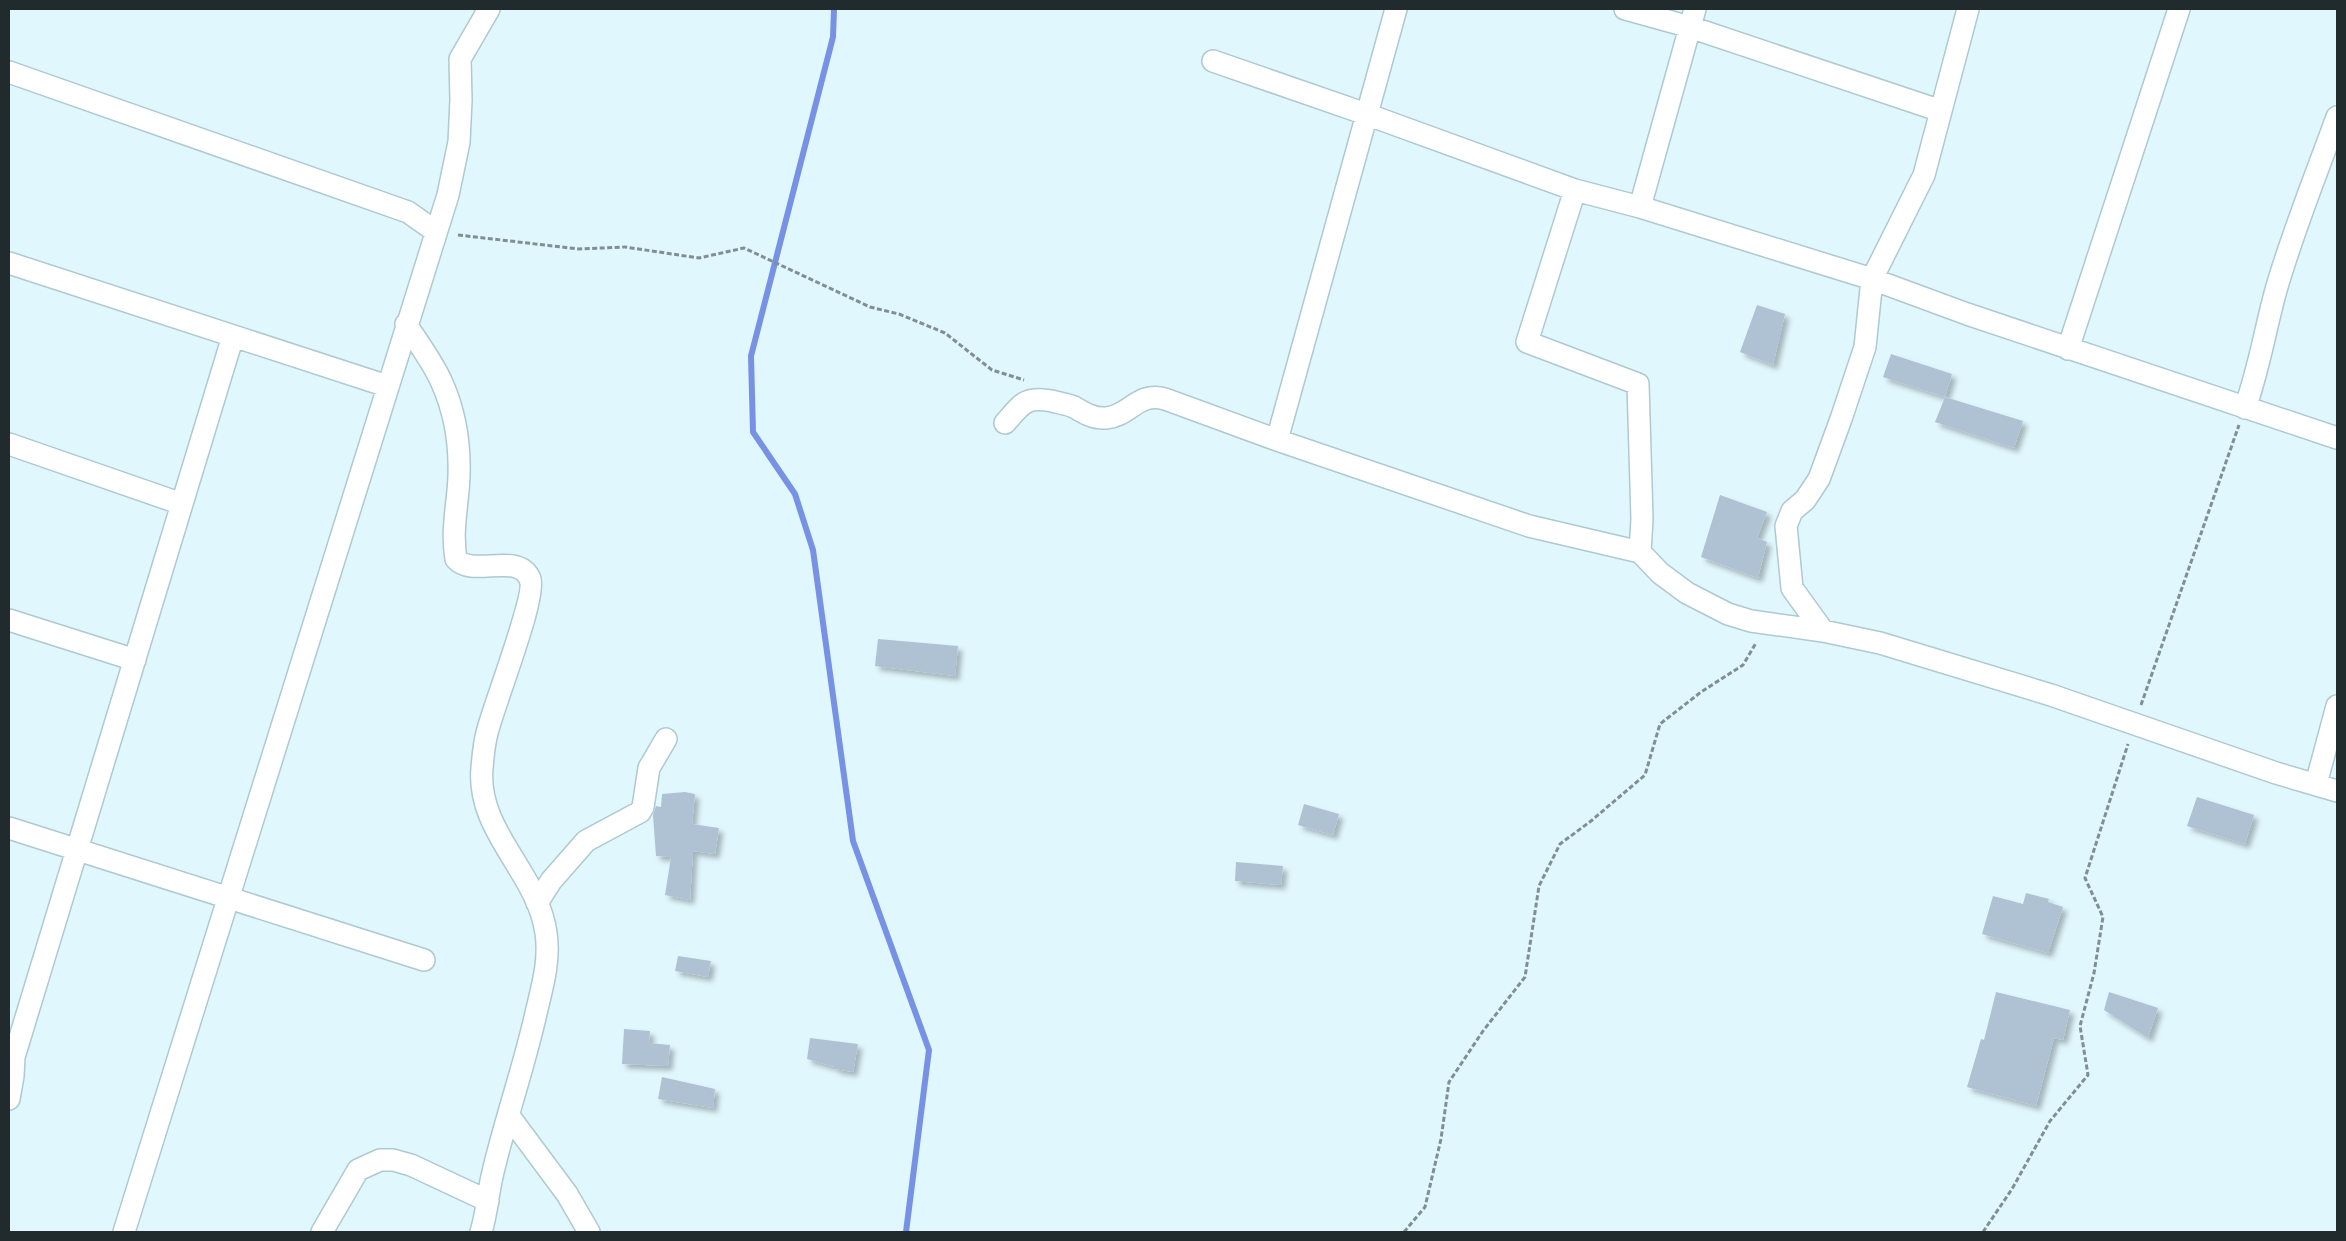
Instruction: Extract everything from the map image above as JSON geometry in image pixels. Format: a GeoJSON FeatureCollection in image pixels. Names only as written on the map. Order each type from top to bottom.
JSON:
{"type":"FeatureCollection","features":[{"type":"Feature","properties":{"kind":"street"},"geometry":{"type":"LineString","coordinates":[[124,1232],[435,231],[448,195],[458,142],[462,100],[460,59],[489,9]]}},
{"type":"Feature","properties":{"kind":"street"},"geometry":{"type":"LineString","coordinates":[[1278,440],[1396,9]]}},
{"type":"Feature","properties":{"kind":"street"},"geometry":{"type":"LineString","coordinates":[[1625,9],[1693,18],[1941,111]]}},
{"type":"Feature","properties":{"kind":"street"},"geometry":{"type":"LineString","coordinates":[[1823,631],[1792,588],[1786,526],[1792,511],[1805,500],[1819,479],[1841,419],[1865,347],[1872,278],[1924,175],[1968,9]]}},
{"type":"Feature","properties":{"kind":"street"},"geometry":{"type":"LineString","coordinates":[[2068,348],[2179,9]]}},
{"type":"Feature","properties":{"kind":"street"},"geometry":{"type":"LineString","coordinates":[[1640,207],[1693,18]]}},
{"type":"Feature","properties":{"kind":"street"},"geometry":{"type":"LineString","coordinates":[[1213,61],[1575,190],[1640,207],[1872,278],[2068,348],[2337,438]]}},
{"type":"Feature","properties":{"kind":"street"},"geometry":{"type":"LineString","coordinates":[[9,72],[408,212],[435,231]]}},
{"type":"Feature","properties":{"kind":"street"},"geometry":{"type":"LineString","coordinates":[[2245,408],[2257,375],[2276,292],[2292,240],[2317,167],[2337,118]]}},
{"type":"Feature","properties":{"kind":"street"},"geometry":{"type":"LineString","coordinates":[[1575,190],[1527,342],[1638,384],[1642,519],[1640,552]]}},
{"type":"Feature","properties":{"kind":"street"},"geometry":{"type":"LineString","coordinates":[[9,263],[387,386]]}},
{"type":"Feature","properties":{"kind":"street"},"geometry":{"type":"LineString","coordinates":[[406,324],[442,382],[454,420],[459,449],[459,478],[453,525],[456,559],[467,564],[508,566],[521,569],[527,574],[531,582],[526,611],[486,735],[482,770],[483,795],[492,822],[528,882],[537,903],[546,932],[546,969],[527,1053],[493,1173],[481,1232]]}},
{"type":"Feature","properties":{"kind":"street"},"geometry":{"type":"LineString","coordinates":[[9,1099],[14,1076],[11,1056],[77,850],[233,336]]}},
{"type":"Feature","properties":{"kind":"street"},"geometry":{"type":"LineString","coordinates":[[1005,423],[1024,401],[1036,398],[1070,405],[1100,418],[1115,416],[1146,398],[1156,396],[1529,526],[1640,552],[1660,573],[1687,593],[1728,614],[1880,643],[2051,695],[2337,791]]}},
{"type":"Feature","properties":{"kind":"street"},"geometry":{"type":"LineString","coordinates":[[9,444],[182,504]]}},
{"type":"Feature","properties":{"kind":"street"},"geometry":{"type":"LineString","coordinates":[[9,620],[135,660]]}},
{"type":"Feature","properties":{"kind":"street"},"geometry":{"type":"LineString","coordinates":[[2316,784],[2337,706]]}},
{"type":"Feature","properties":{"kind":"street"},"geometry":{"type":"LineString","coordinates":[[537,903],[550,880],[586,842],[640,812],[643,807],[649,768],[666,739]]}},
{"type":"Feature","properties":{"kind":"street"},"geometry":{"type":"LineString","coordinates":[[9,828],[424,960]]}},
{"type":"Feature","properties":{"kind":"street"},"geometry":{"type":"LineString","coordinates":[[509,1116],[567,1194],[589,1232]]}},
{"type":"Feature","properties":{"kind":"street"},"geometry":{"type":"LineString","coordinates":[[322,1232],[358,1170],[380,1160],[393,1160],[412,1165],[488,1201]]}},
{"type":"Feature","properties":{"kind":"path"},"geometry":{"type":"LineString","coordinates":[[435,231],[579,249],[625,247],[699,258],[744,248],[870,306],[898,314],[945,333],[992,370],[1031,382],[1036,398]]}},
{"type":"Feature","properties":{"kind":"path"},"geometry":{"type":"LineString","coordinates":[[1983,1232],[2012,1189],[2050,1121],[2088,1075],[2080,1026],[2094,973],[2103,917],[2086,878],[2134,724],[2245,408]]}},
{"type":"Feature","properties":{"kind":"path"},"geometry":{"type":"LineString","coordinates":[[1404,1232],[1425,1207],[1441,1140],[1449,1082],[1483,1030],[1525,978],[1539,886],[1560,844],[1592,821],[1645,775],[1660,724],[1701,692],[1744,665],[1768,623]]}},
{"type":"Feature","properties":{"kind":"building"},"geometry":{"type":"Polygon","coordinates":[[[1757,305],[1785,314],[1773,365],[1740,352],[1757,305]]]}},
{"type":"Feature","properties":{"kind":"building"},"geometry":{"type":"Polygon","coordinates":[[[1891,354],[1952,374],[1945,397],[1883,377],[1891,354]]]}},
{"type":"Feature","properties":{"kind":"building"},"geometry":{"type":"Polygon","coordinates":[[[1945,397],[2023,421],[2014,448],[1935,422],[1945,397]]]}},
{"type":"Feature","properties":{"kind":"building"},"geometry":{"type":"Polygon","coordinates":[[[1720,495],[1767,512],[1757,538],[1767,542],[1758,578],[1701,557],[1720,495]]]}},
{"type":"Feature","properties":{"kind":"building"},"geometry":{"type":"Polygon","coordinates":[[[878,639],[958,646],[955,676],[875,666],[878,639]]]}},
{"type":"Feature","properties":{"kind":"building"},"geometry":{"type":"Polygon","coordinates":[[[685,792],[695,794],[692,824],[719,828],[715,854],[693,851],[690,900],[665,895],[671,857],[656,856],[653,815],[656,806],[661,807],[662,794],[685,792]]]}},
{"type":"Feature","properties":{"kind":"building"},"geometry":{"type":"Polygon","coordinates":[[[2197,797],[2254,815],[2245,844],[2187,826],[2197,797]]]}},
{"type":"Feature","properties":{"kind":"building"},"geometry":{"type":"Polygon","coordinates":[[[1304,804],[1339,814],[1333,835],[1298,825],[1304,804]]]}},
{"type":"Feature","properties":{"kind":"building"},"geometry":{"type":"Polygon","coordinates":[[[1236,862],[1283,866],[1281,885],[1235,881],[1236,862]]]}},
{"type":"Feature","properties":{"kind":"building"},"geometry":{"type":"Polygon","coordinates":[[[2026,893],[2049,899],[2048,902],[2063,907],[2048,953],[1982,934],[1993,896],[2023,904],[2026,893]]]}},
{"type":"Feature","properties":{"kind":"building"},"geometry":{"type":"Polygon","coordinates":[[[678,956],[711,961],[708,977],[675,971],[678,956]]]}},
{"type":"Feature","properties":{"kind":"building"},"geometry":{"type":"Polygon","coordinates":[[[1996,992],[2070,1010],[2063,1040],[2054,1038],[2036,1106],[1967,1087],[1981,1039],[1984,1040],[1996,992]]]}},
{"type":"Feature","properties":{"kind":"building"},"geometry":{"type":"Polygon","coordinates":[[[2109,992],[2158,1008],[2148,1038],[2104,1010],[2109,992]]]}},
{"type":"Feature","properties":{"kind":"building"},"geometry":{"type":"Polygon","coordinates":[[[624,1029],[650,1031],[649,1043],[670,1045],[668,1066],[622,1064],[624,1029]]]}},
{"type":"Feature","properties":{"kind":"building"},"geometry":{"type":"Polygon","coordinates":[[[810,1038],[858,1044],[853,1072],[835,1069],[835,1067],[807,1059],[810,1038]]]}},
{"type":"Feature","properties":{"kind":"building"},"geometry":{"type":"Polygon","coordinates":[[[662,1077],[715,1089],[713,1108],[658,1099],[662,1077]]]}},
{"type":"Feature","properties":{"kind":"waterway"},"geometry":{"type":"LineString","coordinates":[[834,9],[833,37],[751,356],[753,432],[795,494],[813,550],[853,841],[929,1050],[906,1232]]}}]}
